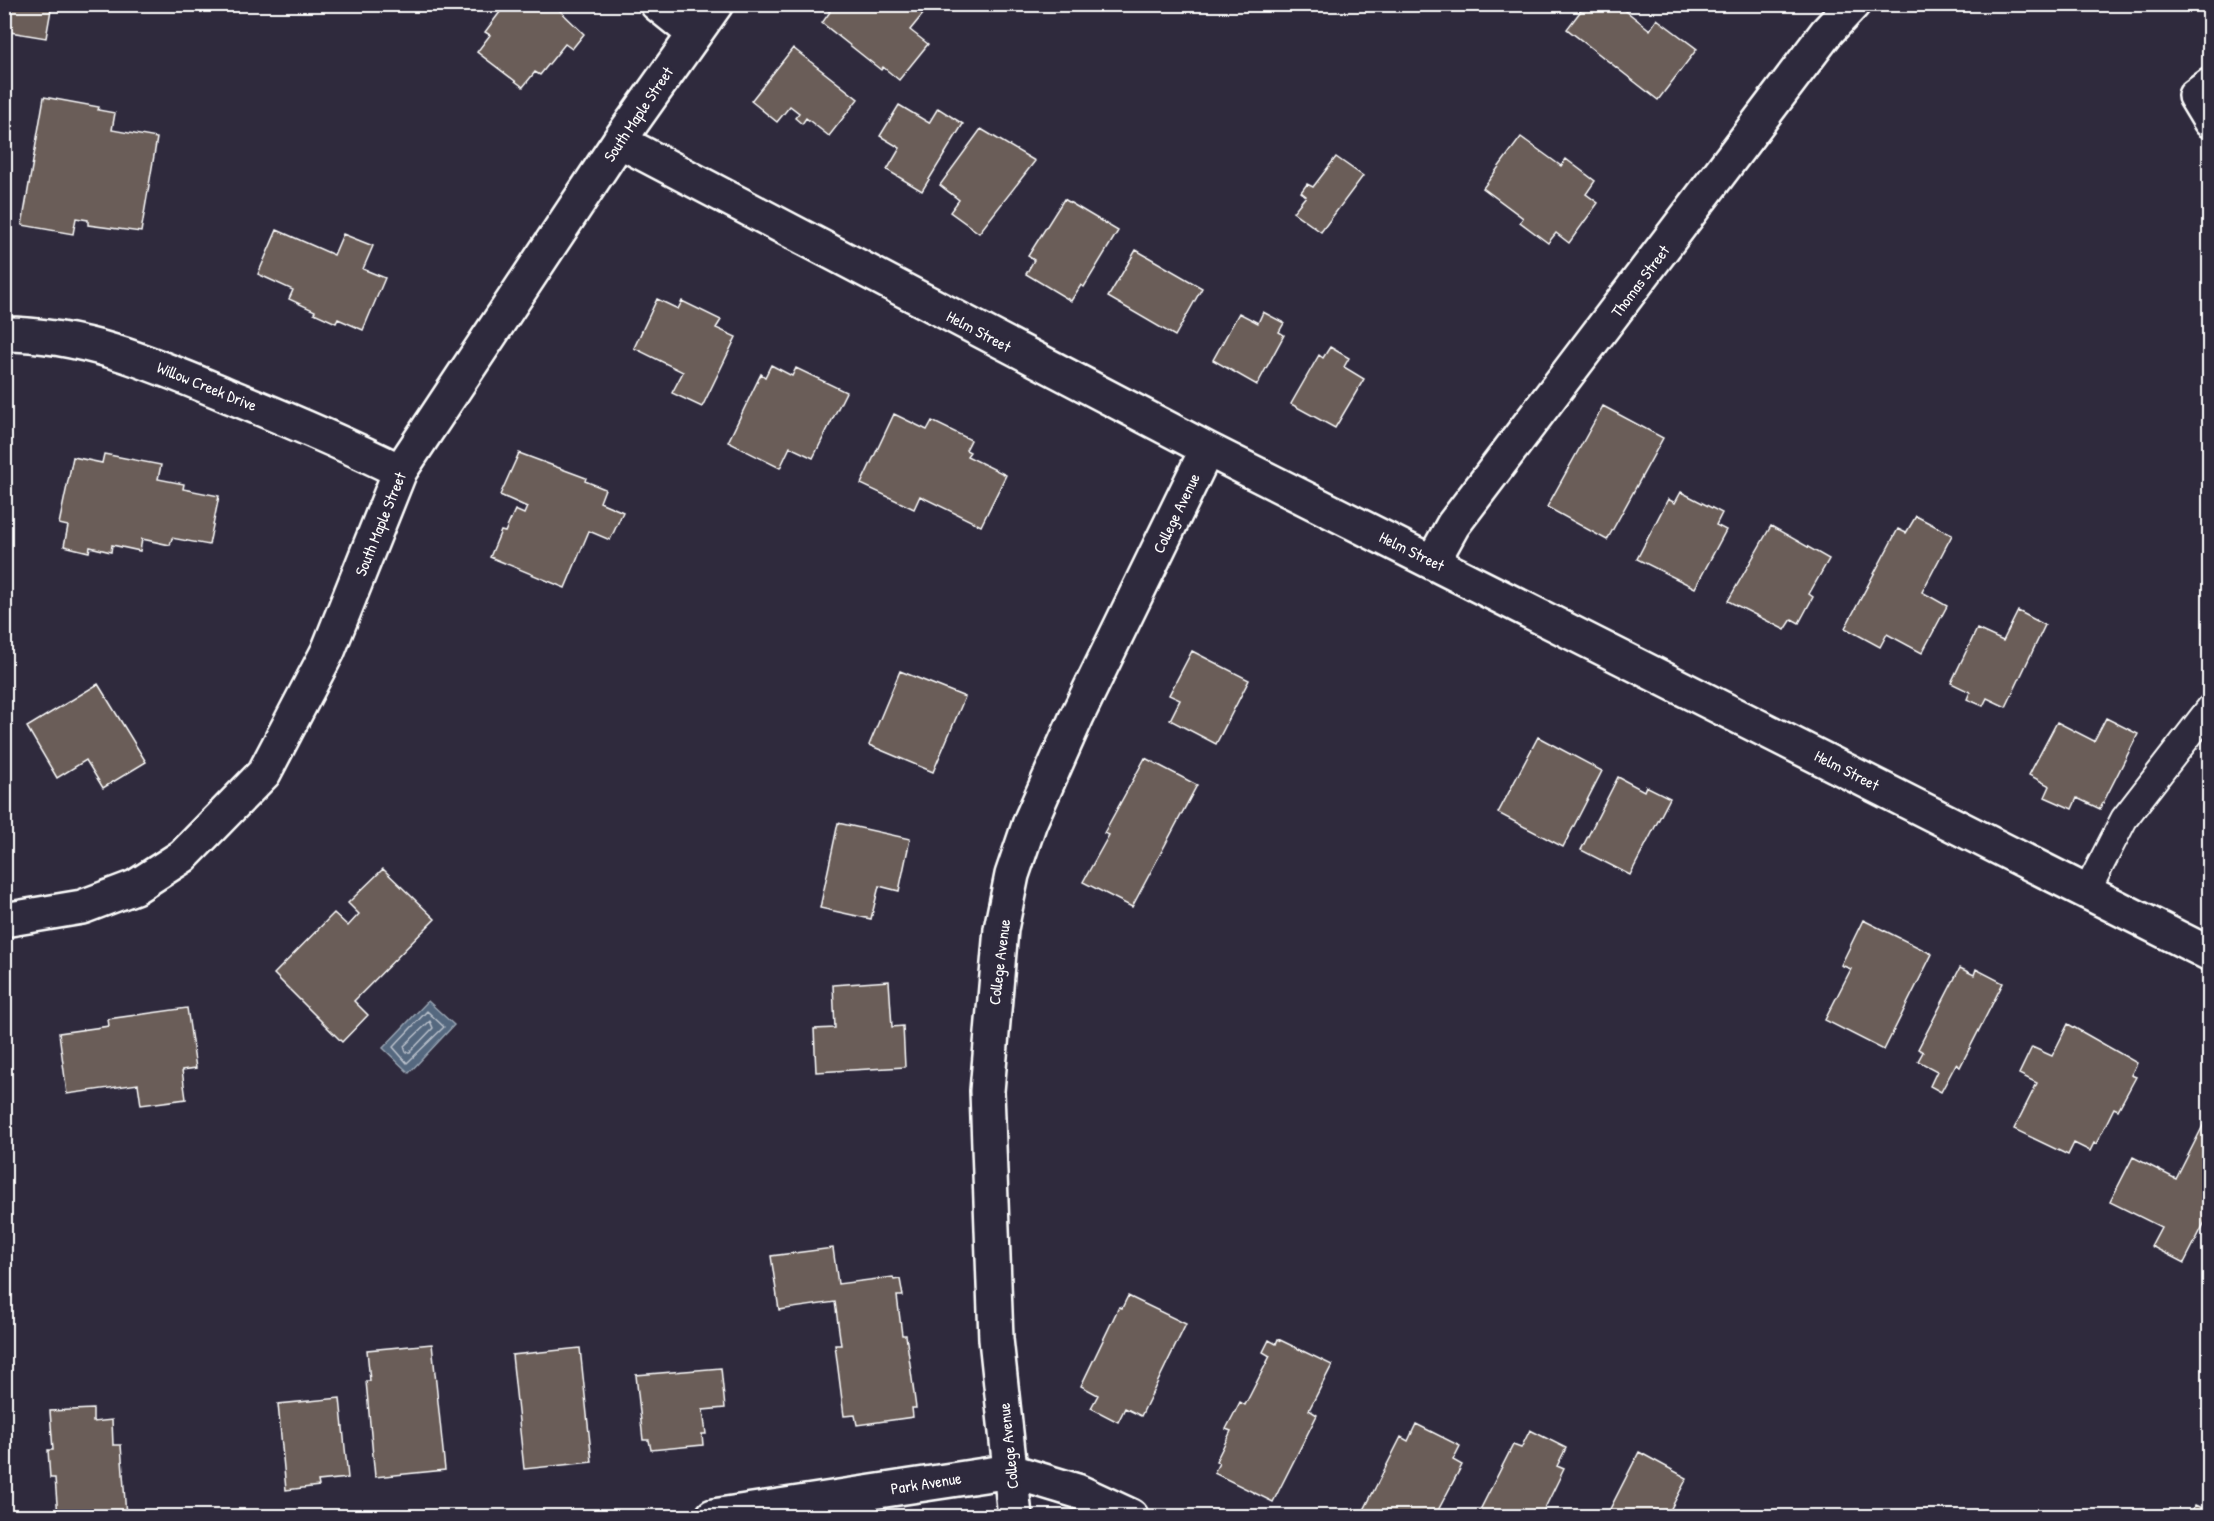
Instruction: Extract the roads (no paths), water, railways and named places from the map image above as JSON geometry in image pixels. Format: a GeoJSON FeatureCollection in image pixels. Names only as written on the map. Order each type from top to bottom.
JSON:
{"type":"FeatureCollection","features":[{"type":"Feature","properties":{"kind":"street"},"geometry":{"type":"LineString","coordinates":[[657,4],[693,33]]}},
{"type":"Feature","properties":{"kind":"street","name":"South Maple Street"},"geometry":{"type":"LineString","coordinates":[[4,920],[82,908],[135,887],[183,856],[264,773],[328,651],[400,471],[619,141],[693,33],[716,4]]}},
{"type":"Feature","properties":{"kind":"street","name":"Thomas Street"},"geometry":{"type":"LineString","coordinates":[[1433,561],[1453,525],[1826,33],[1852,4]]}},
{"type":"Feature","properties":{"kind":"street","name":"Helm Street"},"geometry":{"type":"LineString","coordinates":[[619,141],[1207,449],[2210,954]]}},
{"type":"Feature","properties":{"kind":"street","name":"Willow Creek Drive"},"geometry":{"type":"LineString","coordinates":[[4,334],[79,341],[137,358],[343,442],[400,471]]}},
{"type":"Feature","properties":{"kind":"street","name":"College Avenue"},"geometry":{"type":"LineString","coordinates":[[1015,1516],[996,1339],[987,1091],[1001,928],[1012,874],[1030,822],[1077,716],[1207,449]]}},
{"type":"Feature","properties":{"kind":"street","name":"Park Avenue"},"geometry":{"type":"LineString","coordinates":[[713,1516],[1011,1471],[1077,1491],[1131,1516]]}},
{"type":"Feature","properties":{"kind":"lane"},"geometry":{"type":"LineString","coordinates":[[2087,891],[2124,819],[2210,708]]}},
{"type":"Feature","properties":{"kind":"water"},"geometry":{"type":"Polygon","coordinates":[[[428,1001],[454,1025],[409,1073],[383,1048],[428,1001]]]}}]}
